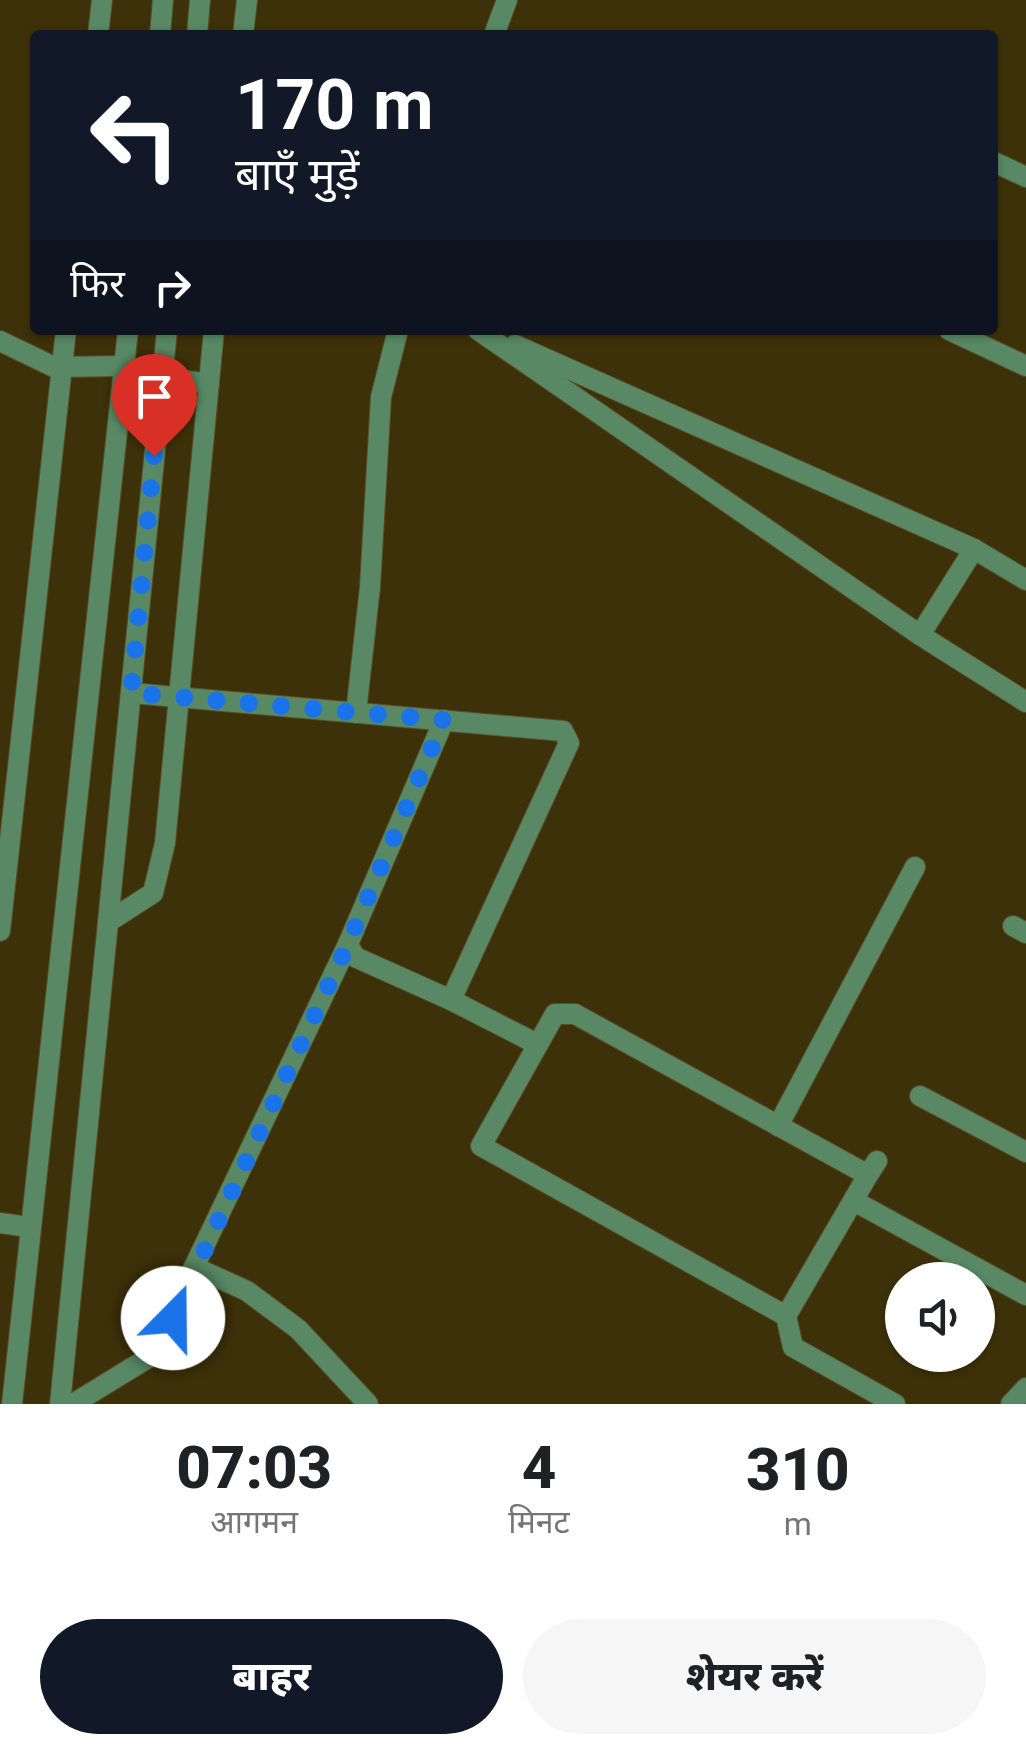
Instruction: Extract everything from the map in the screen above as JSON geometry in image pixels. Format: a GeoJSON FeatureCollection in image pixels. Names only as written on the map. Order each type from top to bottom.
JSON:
{"type":"FeatureCollection","features":[{"type":"Feature","properties":{"kind":"street"},"geometry":{"type":"LineString","coordinates":[[99,30],[102,0]]}},
{"type":"Feature","properties":{"kind":"street"},"geometry":{"type":"LineString","coordinates":[[161,30],[164,0]]}},
{"type":"Feature","properties":{"kind":"street"},"geometry":{"type":"LineString","coordinates":[[197,30],[200,0]]}},
{"type":"Feature","properties":{"kind":"street"},"geometry":{"type":"LineString","coordinates":[[244,30],[247,0]]}},
{"type":"Feature","properties":{"kind":"street"},"geometry":{"type":"LineString","coordinates":[[496,30],[508,0]]}},
{"type":"Feature","properties":{"kind":"street"},"geometry":{"type":"LineString","coordinates":[[998,164],[1026,177]]}},
{"type":"Feature","properties":{"kind":"street"},"geometry":{"type":"LineString","coordinates":[[0,931],[6,817],[65,335]]}},
{"type":"Feature","properties":{"kind":"street"},"geometry":{"type":"LineString","coordinates":[[12,1404],[28,1227],[127,335]]}},
{"type":"Feature","properties":{"kind":"street"},"geometry":{"type":"LineString","coordinates":[[60,1404],[166,335]]}},
{"type":"Feature","properties":{"kind":"street"},"geometry":{"type":"LineString","coordinates":[[108,922],[153,893],[165,843],[214,335]]}},
{"type":"Feature","properties":{"kind":"street"},"geometry":{"type":"LineString","coordinates":[[356,713],[370,586],[381,396],[397,335]]}},
{"type":"Feature","properties":{"kind":"street"},"geometry":{"type":"LineString","coordinates":[[488,335],[920,635],[1026,702]]}},
{"type":"Feature","properties":{"kind":"street"},"geometry":{"type":"LineString","coordinates":[[492,335],[974,549],[1026,580]]}},
{"type":"Feature","properties":{"kind":"street"},"geometry":{"type":"LineString","coordinates":[[959,335],[1026,366]]}},
{"type":"Feature","properties":{"kind":"street"},"geometry":{"type":"LineString","coordinates":[[0,341],[54,367],[124,366],[209,384]]}},
{"type":"Feature","properties":{"kind":"street"},"geometry":{"type":"LineString","coordinates":[[920,635],[974,549]]}},
{"type":"Feature","properties":{"kind":"street"},"geometry":{"type":"LineString","coordinates":[[131,693],[563,731],[569,742],[451,1000]]}},
{"type":"Feature","properties":{"kind":"street"},"geometry":{"type":"LineString","coordinates":[[73,1404],[161,1350],[194,1267],[348,944],[444,720]]}},
{"type":"Feature","properties":{"kind":"street"},"geometry":{"type":"LineString","coordinates":[[778,1126],[916,867]]}},
{"type":"Feature","properties":{"kind":"street"},"geometry":{"type":"LineString","coordinates":[[348,944],[355,956],[538,1044]]}},
{"type":"Feature","properties":{"kind":"street"},"geometry":{"type":"LineString","coordinates":[[786,1316],[481,1146],[555,1014],[575,1014],[778,1126],[873,1168],[786,1316],[794,1347],[895,1404]]}},
{"type":"Feature","properties":{"kind":"street"},"geometry":{"type":"LineString","coordinates":[[920,1096],[1026,1152]]}},
{"type":"Feature","properties":{"kind":"street"},"geometry":{"type":"LineString","coordinates":[[854,1200],[1026,1295]]}},
{"type":"Feature","properties":{"kind":"street"},"geometry":{"type":"LineString","coordinates":[[0,1223],[28,1227]]}},
{"type":"Feature","properties":{"kind":"street"},"geometry":{"type":"LineString","coordinates":[[194,1267],[247,1291],[298,1329],[368,1404]]}},
{"type":"Feature","properties":{"kind":"street"},"geometry":{"type":"LineString","coordinates":[[1011,1404],[1026,1388]]}},
{"type":"Feature","properties":{"kind":"route"},"geometry":{"type":"LineString","coordinates":[[154,456],[131,693],[444,720],[348,944],[173,1318]]}}]}
